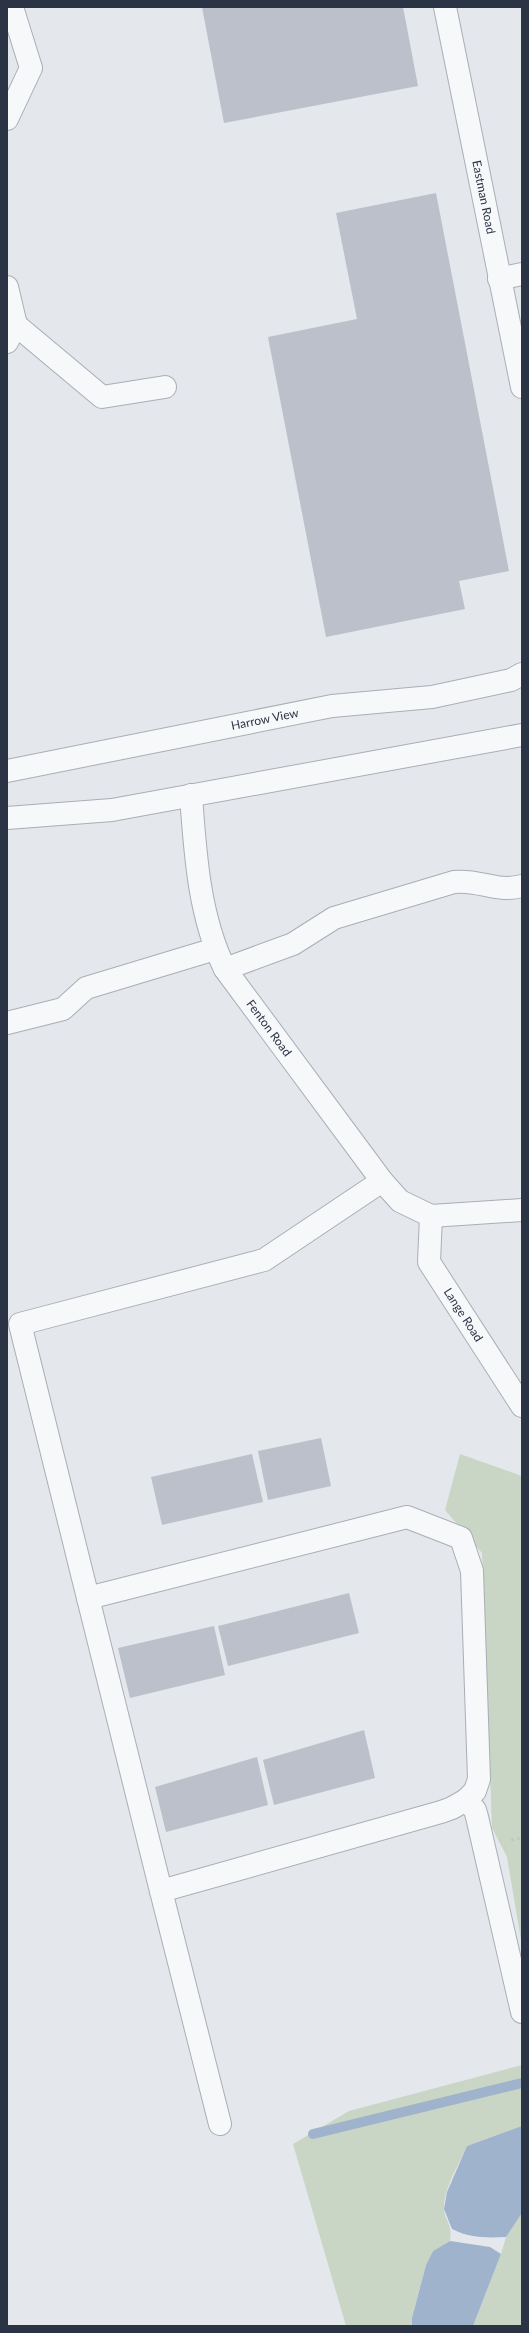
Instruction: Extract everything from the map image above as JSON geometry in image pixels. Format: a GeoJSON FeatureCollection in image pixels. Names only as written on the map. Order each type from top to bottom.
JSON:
{"type":"FeatureCollection","features":[{"type":"Feature","properties":{"kind":"street"},"geometry":{"type":"LineString","coordinates":[[7,119],[31,68],[12,7]]}},
{"type":"Feature","properties":{"kind":"street","name":"Eastman Road"},"geometry":{"type":"LineString","coordinates":[[445,7],[499,279],[522,386]]}},
{"type":"Feature","properties":{"kind":"street"},"geometry":{"type":"LineString","coordinates":[[499,279],[522,274]]}},
{"type":"Feature","properties":{"kind":"street"},"geometry":{"type":"LineString","coordinates":[[7,287],[12,333],[102,397],[165,387]]}},
{"type":"Feature","properties":{"kind":"street","name":"Harrow View"},"geometry":{"type":"LineString","coordinates":[[7,771],[332,706],[432,697],[511,680],[522,674]]}},
{"type":"Feature","properties":{"kind":"street"},"geometry":{"type":"LineString","coordinates":[[7,818],[112,810],[191,795],[287,780],[522,735]]}},
{"type":"Feature","properties":{"kind":"street","name":"Fenton Road"},"geometry":{"type":"LineString","coordinates":[[191,795],[196,861],[215,949],[225,970],[382,1181],[400,1201],[431,1216]]}},
{"type":"Feature","properties":{"kind":"street"},"geometry":{"type":"LineString","coordinates":[[225,970],[293,944],[334,918],[454,882],[468,880],[499,889],[522,886]]}},
{"type":"Feature","properties":{"kind":"street"},"geometry":{"type":"LineString","coordinates":[[7,1023],[63,1009],[86,988],[215,949]]}},
{"type":"Feature","properties":{"kind":"street"},"geometry":{"type":"LineString","coordinates":[[220,2124],[88,1598],[13,1323],[264,1260],[382,1181]]}},
{"type":"Feature","properties":{"kind":"street"},"geometry":{"type":"LineString","coordinates":[[431,1216],[522,1210]]}},
{"type":"Feature","properties":{"kind":"street","name":"Lange Road"},"geometry":{"type":"LineString","coordinates":[[431,1216],[429,1262],[522,1406]]}},
{"type":"Feature","properties":{"kind":"street"},"geometry":{"type":"LineString","coordinates":[[88,1598],[407,1517],[461,1538],[472,1570],[479,1779],[475,1791],[466,1800],[441,1812],[161,1891]]}},
{"type":"Feature","properties":{"kind":"street"},"geometry":{"type":"LineString","coordinates":[[466,1800],[475,1810],[477,1817],[522,2012]]}},
{"type":"Feature","properties":{"kind":"green space"},"geometry":{"type":"Polygon","coordinates":[[[460,1454],[522,1476],[522,1946],[507,1857],[492,1828],[482,1553],[445,1510],[460,1454]]]}},
{"type":"Feature","properties":{"kind":"green space"},"geometry":{"type":"Polygon","coordinates":[[[522,2065],[522,2126],[467,2146],[446,2192],[444,2212],[450,2230],[450,2241],[433,2251],[426,2265],[412,2318],[412,2326],[346,2326],[293,2144],[349,2111],[522,2065]]]}},
{"type":"Feature","properties":{"kind":"green space"},"geometry":{"type":"Polygon","coordinates":[[[522,2213],[522,2326],[473,2326],[501,2254],[506,2237],[522,2213]]]}},
{"type":"Feature","properties":{"kind":"water"},"geometry":{"type":"Polygon","coordinates":[[[522,2126],[522,2213],[506,2237],[478,2237],[452,2229],[444,2209],[447,2192],[467,2146],[522,2126]]]}},
{"type":"Feature","properties":{"kind":"water"},"geometry":{"type":"Polygon","coordinates":[[[450,2241],[490,2247],[501,2254],[473,2326],[412,2326],[412,2318],[426,2265],[433,2251],[450,2241]]]}},
{"type":"Feature","properties":{"kind":"building"},"geometry":{"type":"Polygon","coordinates":[[[202,7],[403,7],[418,86],[224,123],[202,7]]]}},
{"type":"Feature","properties":{"kind":"building"},"geometry":{"type":"Polygon","coordinates":[[[436,193],[509,571],[459,581],[465,609],[326,637],[268,337],[357,319],[336,213],[436,193]]]}},
{"type":"Feature","properties":{"kind":"building"},"geometry":{"type":"Polygon","coordinates":[[[321,1438],[331,1486],[268,1500],[258,1451],[321,1438]]]}},
{"type":"Feature","properties":{"kind":"building"},"geometry":{"type":"Polygon","coordinates":[[[252,1454],[263,1502],[162,1525],[151,1477],[252,1454]]]}},
{"type":"Feature","properties":{"kind":"building"},"geometry":{"type":"Polygon","coordinates":[[[349,1593],[359,1633],[228,1666],[218,1626],[349,1593]]]}},
{"type":"Feature","properties":{"kind":"building"},"geometry":{"type":"Polygon","coordinates":[[[214,1626],[225,1675],[130,1698],[118,1648],[214,1626]]]}},
{"type":"Feature","properties":{"kind":"building"},"geometry":{"type":"Polygon","coordinates":[[[364,1730],[375,1778],[274,1805],[263,1760],[364,1730]]]}},
{"type":"Feature","properties":{"kind":"building"},"geometry":{"type":"Polygon","coordinates":[[[257,1757],[268,1805],[166,1832],[155,1787],[257,1757]]]}},
{"type":"Feature","properties":{"kind":"waterway"},"geometry":{"type":"LineString","coordinates":[[313,2134],[522,2083]]}}]}
